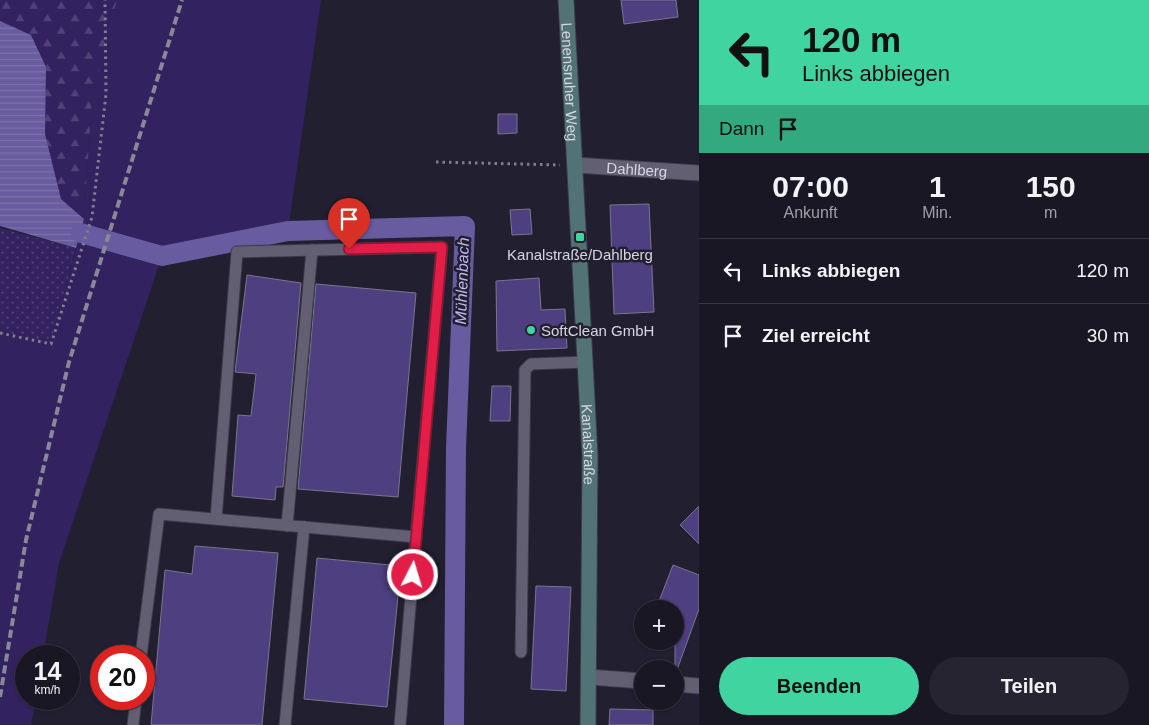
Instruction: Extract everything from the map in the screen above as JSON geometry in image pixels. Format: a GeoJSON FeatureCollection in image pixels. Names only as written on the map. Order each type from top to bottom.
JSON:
{"type":"FeatureCollection","features":[{"type":"Feature","properties":{"kind":"street","name":"Lenensruher Weg"},"geometry":{"type":"LineString","coordinates":[[566,0],[575,165]]}},
{"type":"Feature","properties":{"kind":"street","name":"Dahlberg"},"geometry":{"type":"LineString","coordinates":[[575,165],[699,173]]}},
{"type":"Feature","properties":{"kind":"street","name":"Kanalstraße"},"geometry":{"type":"LineString","coordinates":[[575,165],[590,456],[588,725]]}},
{"type":"Feature","properties":{"kind":"street"},"geometry":{"type":"LineString","coordinates":[[589,677],[634,680]]}},
{"type":"Feature","properties":{"kind":"street"},"geometry":{"type":"LineString","coordinates":[[684,685],[699,686]]}},
{"type":"Feature","properties":{"kind":"lane"},"geometry":{"type":"LineString","coordinates":[[216,519],[237,252],[442,247],[400,725]]}},
{"type":"Feature","properties":{"kind":"lane"},"geometry":{"type":"LineString","coordinates":[[287,526],[312,250]]}},
{"type":"Feature","properties":{"kind":"lane"},"geometry":{"type":"LineString","coordinates":[[521,652],[525,370],[531,364],[586,362]]}},
{"type":"Feature","properties":{"kind":"lane"},"geometry":{"type":"LineString","coordinates":[[142,645],[159,514],[416,537]]}},
{"type":"Feature","properties":{"kind":"lane"},"geometry":{"type":"LineString","coordinates":[[285,725],[304,527]]}},
{"type":"Feature","properties":{"kind":"lane"},"geometry":{"type":"LineString","coordinates":[[133,725],[135,710]]}},
{"type":"Feature","properties":{"kind":"path"},"geometry":{"type":"LineString","coordinates":[[0,333],[51,344],[76,270],[92,217],[106,94],[105,0]]}},
{"type":"Feature","properties":{"kind":"path"},"geometry":{"type":"LineString","coordinates":[[436,162],[575,165]]}},
{"type":"Feature","properties":{"kind":"green space"},"geometry":{"type":"Polygon","coordinates":[[[0,0],[117,0],[92,99],[84,219],[61,199],[44,133],[46,67],[31,35],[0,21],[0,0]]]}},
{"type":"Feature","properties":{"kind":"green space"},"geometry":{"type":"Polygon","coordinates":[[[116,0],[321,0],[288,231],[162,256],[59,563],[45,645],[15,645],[15,710],[34,710],[31,725],[0,725],[0,333],[51,344],[84,219],[92,99],[116,0]]]}},
{"type":"Feature","properties":{"kind":"green space"},"geometry":{"type":"Polygon","coordinates":[[[0,228],[76,248],[51,344],[0,333],[0,228]]]}},
{"type":"Feature","properties":{"kind":"shaded area"},"geometry":{"type":"Polygon","coordinates":[[[0,21],[31,35],[46,67],[45,134],[61,199],[84,219],[76,248],[0,226],[0,21]]]}},
{"type":"Feature","properties":{"kind":"building"},"geometry":{"type":"Polygon","coordinates":[[[621,0],[676,0],[678,17],[624,24],[621,0]]]}},
{"type":"Feature","properties":{"kind":"building"},"geometry":{"type":"Polygon","coordinates":[[[498,114],[517,114],[517,133],[498,134],[498,114]]]}},
{"type":"Feature","properties":{"kind":"building"},"geometry":{"type":"Polygon","coordinates":[[[649,204],[654,312],[614,314],[610,205],[649,204]]]}},
{"type":"Feature","properties":{"kind":"building"},"geometry":{"type":"Polygon","coordinates":[[[530,209],[532,234],[512,235],[510,210],[530,209]]]}},
{"type":"Feature","properties":{"kind":"building"},"geometry":{"type":"Polygon","coordinates":[[[247,275],[301,283],[283,487],[276,487],[275,500],[232,496],[238,415],[251,416],[256,374],[235,372],[247,275]]]}},
{"type":"Feature","properties":{"kind":"building","name":"SoftClean GmbH"},"geometry":{"type":"Polygon","coordinates":[[[539,278],[541,310],[565,309],[567,348],[497,351],[496,281],[539,278]]]}},
{"type":"Feature","properties":{"kind":"building"},"geometry":{"type":"Polygon","coordinates":[[[316,284],[416,293],[398,497],[298,489],[316,284]]]}},
{"type":"Feature","properties":{"kind":"building"},"geometry":{"type":"Polygon","coordinates":[[[492,386],[511,386],[510,421],[490,421],[492,386]]]}},
{"type":"Feature","properties":{"kind":"building"},"geometry":{"type":"Polygon","coordinates":[[[699,506],[699,544],[680,525],[699,506]]]}},
{"type":"Feature","properties":{"kind":"building"},"geometry":{"type":"Polygon","coordinates":[[[195,546],[278,553],[262,725],[151,725],[152,710],[155,710],[155,681],[165,570],[192,574],[195,546]]]}},
{"type":"Feature","properties":{"kind":"building"},"geometry":{"type":"Polygon","coordinates":[[[317,558],[401,566],[387,707],[304,699],[317,558]]]}},
{"type":"Feature","properties":{"kind":"building"},"geometry":{"type":"Polygon","coordinates":[[[673,565],[699,575],[699,609],[681,660],[675,660],[675,650],[684,650],[684,600],[659,600],[673,565]]]}},
{"type":"Feature","properties":{"kind":"building"},"geometry":{"type":"Polygon","coordinates":[[[536,586],[571,587],[566,691],[531,689],[536,586]]]}},
{"type":"Feature","properties":{"kind":"building"},"geometry":{"type":"Polygon","coordinates":[[[610,709],[653,710],[653,725],[609,725],[610,709]]]}},
{"type":"Feature","properties":{"kind":"waterway","name":"Mühlenbach"},"geometry":{"type":"LineString","coordinates":[[81,233],[162,256],[288,231],[465,226],[456,448],[454,725]]}},
{"type":"Feature","properties":{"kind":"railway"},"geometry":{"type":"LineString","coordinates":[[0,697],[26,540],[69,362],[182,0]]}},
{"type":"Feature","properties":{"kind":"place","name":"Kanalstraße/Dahlberg"},"geometry":{"type":"Point","coordinates":[580,237]}},
{"type":"Feature","properties":{"kind":"place","name":"SoftClean GmbH"},"geometry":{"type":"Point","coordinates":[531,330]}},
{"type":"Feature","properties":{"kind":"route"},"geometry":{"type":"LineString","coordinates":[[349,249],[442,247],[413,575]]}}]}
